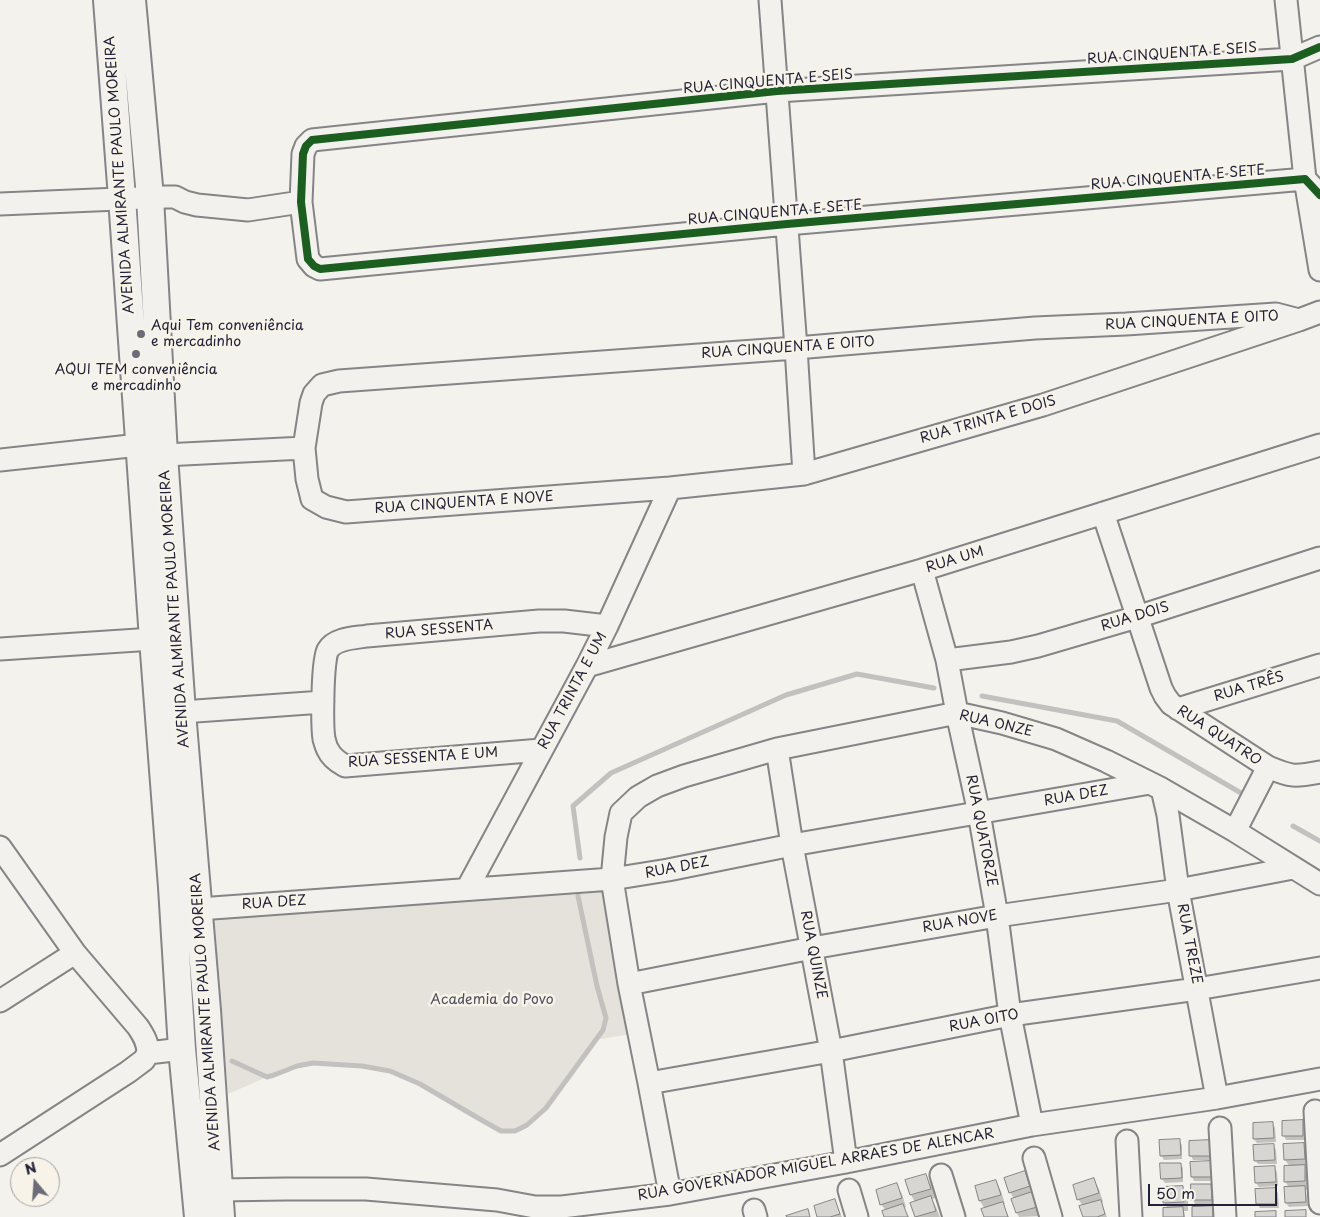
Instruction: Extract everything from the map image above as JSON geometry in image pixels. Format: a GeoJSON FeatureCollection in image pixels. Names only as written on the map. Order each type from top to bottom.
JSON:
{"type":"FeatureCollection","features":[{"type":"Feature","properties":{"kind":"main road","name":"AVENIDA ALMIRANTE PAULO MOREIRA"},"geometry":{"type":"LineString","coordinates":[[108,0],[182,1049],[198,1217]]}},
{"type":"Feature","properties":{"kind":"main road","name":"AVENIDA ALMIRANTE PAULO MOREIRA"},"geometry":{"type":"LineString","coordinates":[[132,0],[150,197],[164,455],[182,712],[222,1217]]}},
{"type":"Feature","properties":{"kind":"street"},"geometry":{"type":"LineString","coordinates":[[770,0],[804,474]]}},
{"type":"Feature","properties":{"kind":"street"},"geometry":{"type":"LineString","coordinates":[[1286,0],[1305,179],[1320,270]]}},
{"type":"Feature","properties":{"kind":"street"},"geometry":{"type":"LineString","coordinates":[[1292,60],[1320,47]]}},
{"type":"Feature","properties":{"kind":"street","name":"RUA CINQUENTA E SEIS"},"geometry":{"type":"LineString","coordinates":[[301,202],[303,154],[306,146],[312,140],[777,92],[1292,60]]}},
{"type":"Feature","properties":{"kind":"street"},"geometry":{"type":"LineString","coordinates":[[1305,179],[1320,195]]}},
{"type":"Feature","properties":{"kind":"street","name":"RUA CINQUENTA E SETE"},"geometry":{"type":"LineString","coordinates":[[301,202],[308,259],[314,266],[320,269],[787,224],[1305,179]]}},
{"type":"Feature","properties":{"kind":"street"},"geometry":{"type":"LineString","coordinates":[[0,204],[175,197],[197,205],[248,210],[301,202]]}},
{"type":"Feature","properties":{"kind":"street","name":"RUA CINQUENTA E OITO"},"geometry":{"type":"LineString","coordinates":[[304,448],[314,394],[322,385],[339,381],[796,348],[1035,328],[1276,314],[1299,320],[1320,312]]}},
{"type":"Feature","properties":{"kind":"street","name":"RUA TRINTA E DOIS"},"geometry":{"type":"LineString","coordinates":[[670,488],[804,474],[1043,405],[1299,320]]}},
{"type":"Feature","properties":{"kind":"street","name":"RUA UM"},"geometry":{"type":"LineString","coordinates":[[587,666],[922,570],[1320,445]]}},
{"type":"Feature","properties":{"kind":"street"},"geometry":{"type":"LineString","coordinates":[[0,467],[0,458],[139,446]]}},
{"type":"Feature","properties":{"kind":"street"},"geometry":{"type":"LineString","coordinates":[[164,455],[304,448]]}},
{"type":"Feature","properties":{"kind":"street","name":"RUA CINQUENTA E NOVE"},"geometry":{"type":"LineString","coordinates":[[304,448],[307,479],[312,499],[326,507],[346,512],[670,488]]}},
{"type":"Feature","properties":{"kind":"street","name":"RUA TRINTA E UM"},"geometry":{"type":"LineString","coordinates":[[467,889],[587,666],[670,488]]}},
{"type":"Feature","properties":{"kind":"street","name":"RUA QUATRO"},"geometry":{"type":"LineString","coordinates":[[1103,513],[1136,617],[1165,696],[1178,709],[1277,771]]}},
{"type":"Feature","properties":{"kind":"street","name":"RUA DOIS"},"geometry":{"type":"LineString","coordinates":[[947,660],[1011,652],[1038,646],[1136,617],[1320,558]]}},
{"type":"Feature","properties":{"kind":"street","name":"RUA QUATORZE"},"geometry":{"type":"LineString","coordinates":[[922,570],[947,660],[979,813],[997,916],[1010,1015],[1032,1125]]}},
{"type":"Feature","properties":{"kind":"street","name":"RUA SESSENTA"},"geometry":{"type":"LineString","coordinates":[[323,702],[324,662],[328,650],[334,644],[344,640],[367,636],[539,621],[564,621],[607,626]]}},
{"type":"Feature","properties":{"kind":"street"},"geometry":{"type":"LineString","coordinates":[[0,649],[153,639]]}},
{"type":"Feature","properties":{"kind":"street","name":"RUA TRÊS"},"geometry":{"type":"LineString","coordinates":[[1178,709],[1320,665]]}},
{"type":"Feature","properties":{"kind":"street"},"geometry":{"type":"LineString","coordinates":[[182,712],[323,702]]}},
{"type":"Feature","properties":{"kind":"street","name":"RUA SESSENTA E UM"},"geometry":{"type":"LineString","coordinates":[[323,702],[324,738],[328,752],[345,766],[541,750]]}},
{"type":"Feature","properties":{"kind":"street","name":"RUA ONZE"},"geometry":{"type":"LineString","coordinates":[[612,879],[616,837],[621,813],[638,797],[657,786],[684,776],[777,749],[957,713],[1002,723],[1056,739],[1106,761],[1156,786],[1236,831],[1320,884]]}},
{"type":"Feature","properties":{"kind":"street","name":"RUA QUINZE"},"geometry":{"type":"LineString","coordinates":[[777,749],[792,845],[831,1051],[846,1162]]}},
{"type":"Feature","properties":{"kind":"street"},"geometry":{"type":"LineString","coordinates":[[1236,831],[1277,771],[1299,776],[1320,772]]}},
{"type":"Feature","properties":{"kind":"street","name":"RUA DEZ"},"geometry":{"type":"LineString","coordinates":[[199,909],[612,879],[668,870],[792,845],[979,813],[1156,786]]}},
{"type":"Feature","properties":{"kind":"street","name":"RUA TREZE"},"geometry":{"type":"LineString","coordinates":[[1156,786],[1168,815],[1178,890],[1217,1098]]}},
{"type":"Feature","properties":{"kind":"street"},"geometry":{"type":"LineString","coordinates":[[0,849],[75,952],[138,1028],[148,1045],[148,1053],[144,1060],[128,1072],[0,1155]]}},
{"type":"Feature","properties":{"kind":"street","name":"RUA NOVE"},"geometry":{"type":"LineString","coordinates":[[629,984],[812,948],[997,916],[1178,890],[1293,868]]}},
{"type":"Feature","properties":{"kind":"street"},"geometry":{"type":"LineString","coordinates":[[612,879],[629,984],[670,1194]]}},
{"type":"Feature","properties":{"kind":"street"},"geometry":{"type":"LineString","coordinates":[[0,1001],[75,952]]}},
{"type":"Feature","properties":{"kind":"street","name":"RUA OITO"},"geometry":{"type":"LineString","coordinates":[[649,1083],[831,1051],[1010,1015],[1197,989],[1320,968]]}},
{"type":"Feature","properties":{"kind":"street"},"geometry":{"type":"LineString","coordinates":[[148,1053],[182,1049]]}},
{"type":"Feature","properties":{"kind":"street","name":"RUA GOVERNADOR MIGUEL ARRAES DE ALENCAR"},"geometry":{"type":"LineString","coordinates":[[219,1190],[366,1189],[497,1200],[535,1207],[562,1207],[670,1194],[846,1162],[1032,1125],[1217,1098],[1320,1079]]}},
{"type":"Feature","properties":{"kind":"street"},"geometry":{"type":"LineString","coordinates":[[1315,1111],[1320,1203]]}},
{"type":"Feature","properties":{"kind":"street"},"geometry":{"type":"LineString","coordinates":[[1220,1128],[1225,1217]]}},
{"type":"Feature","properties":{"kind":"street"},"geometry":{"type":"LineString","coordinates":[[1127,1141],[1132,1217]]}},
{"type":"Feature","properties":{"kind":"street"},"geometry":{"type":"LineString","coordinates":[[1034,1158],[1051,1217]]}},
{"type":"Feature","properties":{"kind":"street"},"geometry":{"type":"LineString","coordinates":[[941,1175],[954,1217]]}},
{"type":"Feature","properties":{"kind":"street"},"geometry":{"type":"LineString","coordinates":[[849,1190],[857,1217]]}},
{"type":"Feature","properties":{"kind":"shaded area","name":"Academia do Povo"},"geometry":{"type":"Polygon","coordinates":[[[606,884],[631,1034],[595,1040],[546,1108],[527,1125],[515,1131],[501,1131],[420,1084],[390,1071],[362,1066],[313,1063],[297,1066],[228,1094],[213,913],[606,884]]]}},
{"type":"Feature","properties":{"kind":"building"},"geometry":{"type":"Polygon","coordinates":[[[1303,1120],[1303,1136],[1282,1136],[1282,1121],[1303,1120]]]}},
{"type":"Feature","properties":{"kind":"building"},"geometry":{"type":"Polygon","coordinates":[[[1273,1122],[1274,1138],[1253,1139],[1253,1123],[1273,1122]]]}},
{"type":"Feature","properties":{"kind":"building"},"geometry":{"type":"Polygon","coordinates":[[[1180,1139],[1181,1155],[1160,1156],[1159,1140],[1180,1139]]]}},
{"type":"Feature","properties":{"kind":"building"},"geometry":{"type":"Polygon","coordinates":[[[1210,1140],[1210,1156],[1189,1156],[1189,1141],[1210,1140]]]}},
{"type":"Feature","properties":{"kind":"building"},"geometry":{"type":"Polygon","coordinates":[[[1304,1143],[1305,1159],[1284,1160],[1283,1144],[1304,1143]]]}},
{"type":"Feature","properties":{"kind":"building"},"geometry":{"type":"Polygon","coordinates":[[[1274,1144],[1275,1160],[1254,1161],[1253,1145],[1274,1144]]]}},
{"type":"Feature","properties":{"kind":"building"},"geometry":{"type":"Polygon","coordinates":[[[1211,1161],[1212,1177],[1191,1177],[1190,1162],[1211,1161]]]}},
{"type":"Feature","properties":{"kind":"building"},"geometry":{"type":"Polygon","coordinates":[[[1160,1163],[1181,1163],[1182,1178],[1161,1179],[1160,1163]]]}},
{"type":"Feature","properties":{"kind":"building"},"geometry":{"type":"Polygon","coordinates":[[[1305,1165],[1305,1181],[1284,1182],[1284,1166],[1305,1165]]]}},
{"type":"Feature","properties":{"kind":"building"},"geometry":{"type":"Polygon","coordinates":[[[1275,1166],[1276,1182],[1255,1183],[1254,1167],[1275,1166]]]}},
{"type":"Feature","properties":{"kind":"building"},"geometry":{"type":"Polygon","coordinates":[[[1025,1171],[1030,1186],[1009,1193],[1004,1178],[1025,1171]]]}},
{"type":"Feature","properties":{"kind":"building"},"geometry":{"type":"Polygon","coordinates":[[[926,1174],[931,1189],[910,1195],[905,1180],[926,1174]]]}},
{"type":"Feature","properties":{"kind":"building"},"geometry":{"type":"Polygon","coordinates":[[[1094,1178],[1099,1193],[1077,1200],[1073,1185],[1094,1178]]]}},
{"type":"Feature","properties":{"kind":"building"},"geometry":{"type":"Polygon","coordinates":[[[996,1180],[1001,1195],[979,1201],[975,1186],[996,1180]]]}},
{"type":"Feature","properties":{"kind":"building"},"geometry":{"type":"Polygon","coordinates":[[[897,1183],[902,1198],[880,1205],[876,1190],[897,1183]]]}},
{"type":"Feature","properties":{"kind":"building"},"geometry":{"type":"Polygon","coordinates":[[[1191,1184],[1211,1184],[1212,1200],[1191,1200],[1191,1184]]]}},
{"type":"Feature","properties":{"kind":"building"},"geometry":{"type":"Polygon","coordinates":[[[1183,1186],[1184,1202],[1163,1203],[1162,1187],[1183,1186]]]}},
{"type":"Feature","properties":{"kind":"building"},"geometry":{"type":"Polygon","coordinates":[[[1305,1186],[1306,1202],[1285,1203],[1284,1187],[1305,1186]]]}},
{"type":"Feature","properties":{"kind":"building"},"geometry":{"type":"Polygon","coordinates":[[[1276,1188],[1277,1204],[1256,1204],[1255,1189],[1276,1188]]]}},
{"type":"Feature","properties":{"kind":"building"},"geometry":{"type":"Polygon","coordinates":[[[1032,1192],[1037,1207],[1016,1213],[1011,1199],[1032,1192]]]}},
{"type":"Feature","properties":{"kind":"building"},"geometry":{"type":"Polygon","coordinates":[[[931,1196],[936,1211],[915,1217],[910,1203],[931,1196]]]}},
{"type":"Feature","properties":{"kind":"building"},"geometry":{"type":"Polygon","coordinates":[[[835,1199],[840,1214],[830,1217],[817,1217],[814,1206],[835,1199]]]}},
{"type":"Feature","properties":{"kind":"building"},"geometry":{"type":"Polygon","coordinates":[[[1101,1200],[1105,1214],[1097,1217],[1083,1217],[1079,1206],[1101,1200]]]}},
{"type":"Feature","properties":{"kind":"building"},"geometry":{"type":"Polygon","coordinates":[[[1003,1202],[1008,1217],[984,1217],[981,1209],[1003,1202]]]}},
{"type":"Feature","properties":{"kind":"building"},"geometry":{"type":"Polygon","coordinates":[[[903,1204],[908,1217],[884,1217],[882,1211],[903,1204]]]}},
{"type":"Feature","properties":{"kind":"building"},"geometry":{"type":"Polygon","coordinates":[[[1213,1206],[1213,1217],[1192,1217],[1192,1207],[1213,1206]]]}},
{"type":"Feature","properties":{"kind":"building"},"geometry":{"type":"Polygon","coordinates":[[[1183,1207],[1184,1217],[1163,1217],[1163,1208],[1183,1207]]]}},
{"type":"Feature","properties":{"kind":"building"},"geometry":{"type":"Polygon","coordinates":[[[808,1209],[810,1217],[786,1216],[808,1209]]]}},
{"type":"Feature","properties":{"kind":"building"},"geometry":{"type":"Polygon","coordinates":[[[1306,1210],[1306,1217],[1285,1217],[1285,1211],[1306,1210]]]}},
{"type":"Feature","properties":{"kind":"building"},"geometry":{"type":"Polygon","coordinates":[[[1276,1211],[1276,1217],[1255,1217],[1255,1212],[1276,1211]]]}},
{"type":"Feature","properties":{"kind":"waterway"},"geometry":{"type":"LineString","coordinates":[[580,858],[573,806],[611,773],[786,695],[857,674],[934,688]]}},
{"type":"Feature","properties":{"kind":"waterway"},"geometry":{"type":"LineString","coordinates":[[982,696],[1117,721],[1241,793]]}},
{"type":"Feature","properties":{"kind":"waterway"},"geometry":{"type":"LineString","coordinates":[[1293,826],[1320,841]]}},
{"type":"Feature","properties":{"kind":"waterway"},"geometry":{"type":"LineString","coordinates":[[232,1061],[267,1077],[297,1066],[313,1063],[362,1066],[390,1071],[420,1084],[501,1131],[515,1131],[527,1125],[546,1108],[603,1030],[606,1018],[597,986],[578,896]]}},
{"type":"Feature","properties":{"kind":"cycle path"},"geometry":{"type":"LineString","coordinates":[[1320,47],[1292,59],[777,91],[312,140],[306,146],[303,154],[301,202],[308,259],[314,266],[320,269],[787,224],[1305,179],[1320,195]]}},
{"type":"Feature","properties":{"kind":"place","name":"Aqui Tem conveniência e mercadinho"},"geometry":{"type":"Point","coordinates":[141,334]}},
{"type":"Feature","properties":{"kind":"place","name":"AQUI TEM conveniência e mercadinho"},"geometry":{"type":"Point","coordinates":[136,354]}}]}
